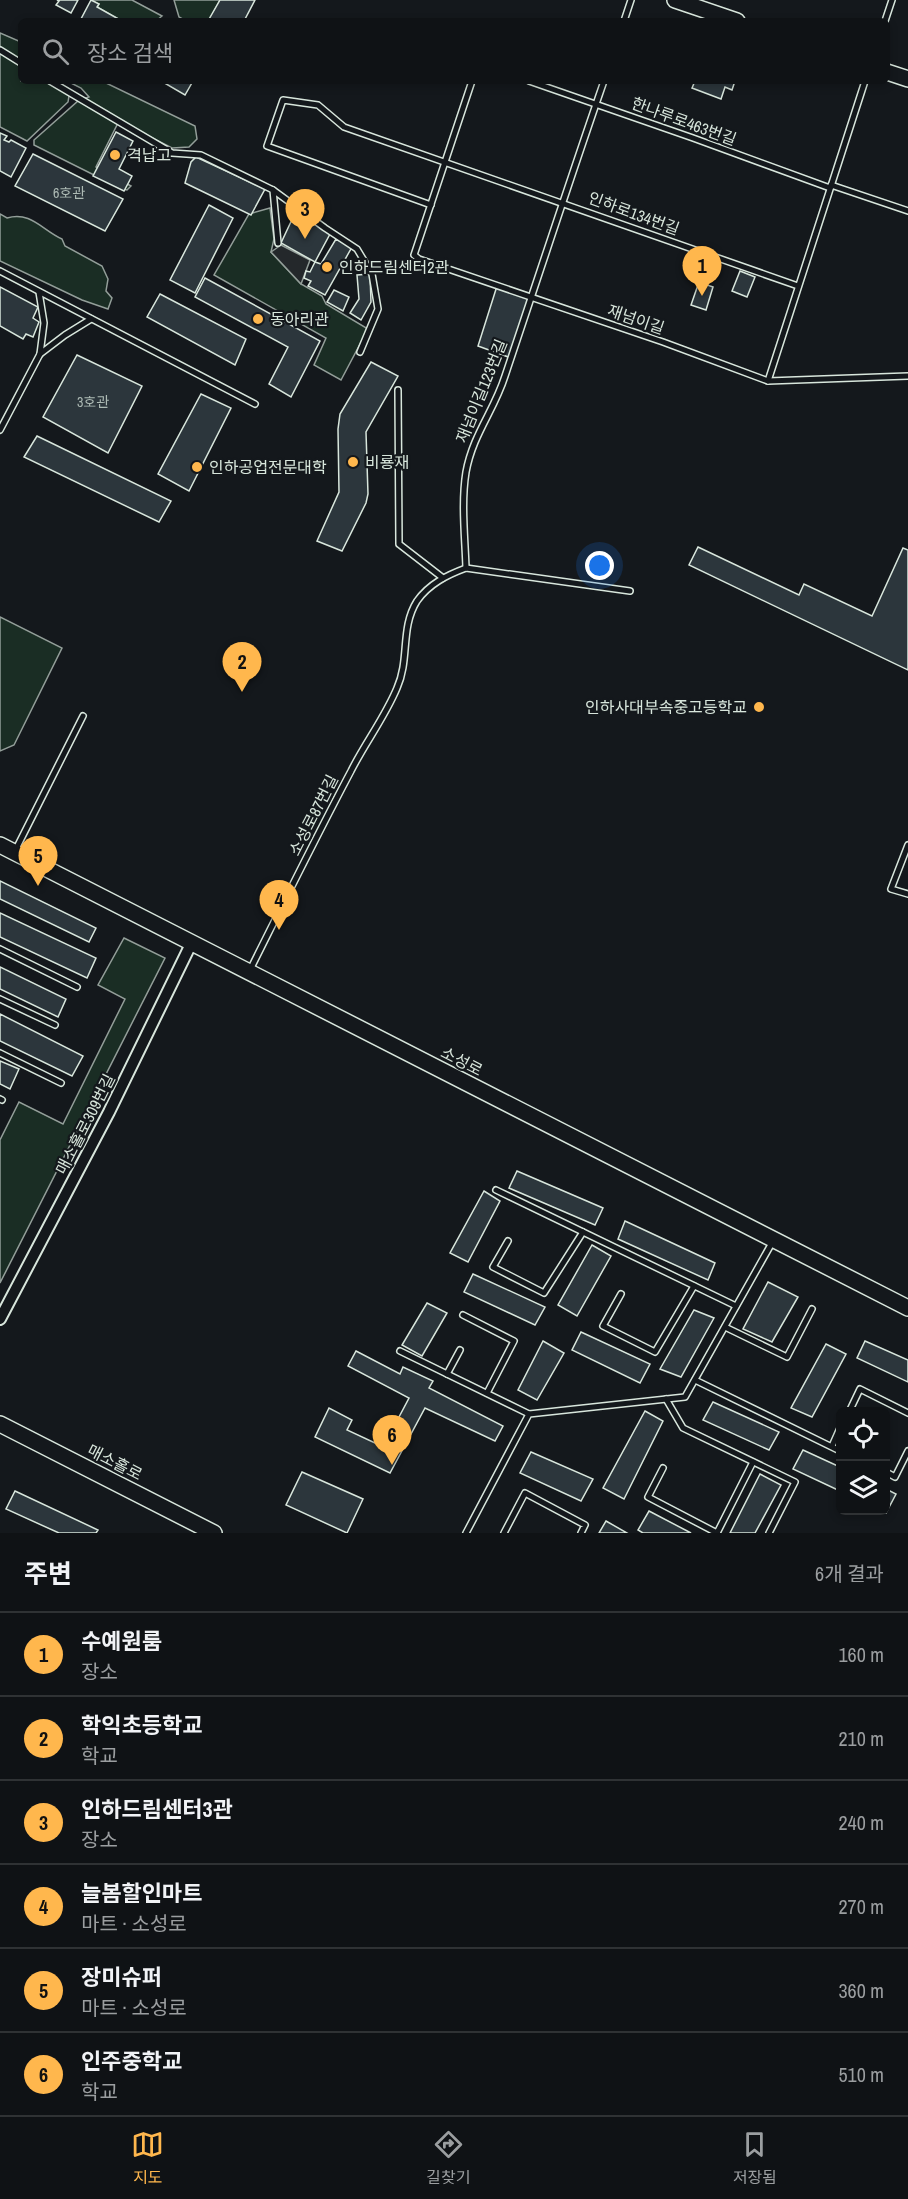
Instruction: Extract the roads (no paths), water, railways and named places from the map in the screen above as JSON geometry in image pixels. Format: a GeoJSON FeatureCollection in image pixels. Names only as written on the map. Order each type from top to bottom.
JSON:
{"type":"FeatureCollection","features":[{"type":"Feature","properties":{"kind":"main road"},"geometry":{"type":"LineString","coordinates":[[675,0],[728,18]]}},
{"type":"Feature","properties":{"kind":"main road"},"geometry":{"type":"LineString","coordinates":[[890,73],[908,79]]}},
{"type":"Feature","properties":{"kind":"main road","name":"소성로"},"geometry":{"type":"LineString","coordinates":[[0,845],[908,1308]]}},
{"type":"Feature","properties":{"kind":"main road","name":"매소홀로"},"geometry":{"type":"LineString","coordinates":[[0,1424],[214,1533]]}},
{"type":"Feature","properties":{"kind":"street","name":"매소홀로309번길"},"geometry":{"type":"LineString","coordinates":[[0,1319],[109,1112],[192,942]]}},
{"type":"Feature","properties":{"kind":"lane"},"geometry":{"type":"LineString","coordinates":[[625,18],[631,0]]}},
{"type":"Feature","properties":{"kind":"lane"},"geometry":{"type":"LineString","coordinates":[[886,18],[892,0]]}},
{"type":"Feature","properties":{"kind":"lane"},"geometry":{"type":"LineString","coordinates":[[0,50],[18,61]]}},
{"type":"Feature","properties":{"kind":"lane"},"geometry":{"type":"LineString","coordinates":[[55,84],[172,153],[201,155],[273,190],[357,249],[372,274],[378,309],[360,352]]}},
{"type":"Feature","properties":{"kind":"lane","name":"재넘이길"},"geometry":{"type":"LineString","coordinates":[[471,84],[414,255],[419,260],[663,342],[768,381],[908,376]]}},
{"type":"Feature","properties":{"kind":"lane","name":"한나루로463번길"},"geometry":{"type":"LineString","coordinates":[[538,84],[830,187],[908,211]]}},
{"type":"Feature","properties":{"kind":"lane","name":"재넘이길123번길"},"geometry":{"type":"LineString","coordinates":[[466,568],[464,498],[470,454],[504,379],[603,84]]}},
{"type":"Feature","properties":{"kind":"lane"},"geometry":{"type":"LineString","coordinates":[[768,381],[864,84]]}},
{"type":"Feature","properties":{"kind":"lane"},"geometry":{"type":"LineString","coordinates":[[430,205],[267,146],[284,100],[318,105],[344,127],[445,162]]}},
{"type":"Feature","properties":{"kind":"lane","name":"인하로134번길"},"geometry":{"type":"LineString","coordinates":[[445,162],[798,285]]}},
{"type":"Feature","properties":{"kind":"lane"},"geometry":{"type":"LineString","coordinates":[[273,190],[278,243]]}},
{"type":"Feature","properties":{"kind":"lane"},"geometry":{"type":"LineString","coordinates":[[0,271],[255,404]]}},
{"type":"Feature","properties":{"kind":"lane"},"geometry":{"type":"LineString","coordinates":[[0,430],[40,354],[44,323],[39,292]]}},
{"type":"Feature","properties":{"kind":"lane"},"geometry":{"type":"LineString","coordinates":[[40,354],[65,334],[91,319]]}},
{"type":"Feature","properties":{"kind":"lane"},"geometry":{"type":"LineString","coordinates":[[398,390],[399,544],[398,512],[398,390]]}},
{"type":"Feature","properties":{"kind":"lane"},"geometry":{"type":"LineString","coordinates":[[399,544],[443,578],[466,568],[630,591]]}},
{"type":"Feature","properties":{"kind":"lane","name":"소성로87번길"},"geometry":{"type":"LineString","coordinates":[[249,971],[351,770],[398,687],[403,669],[408,618],[424,593],[443,578]]}},
{"type":"Feature","properties":{"kind":"lane"},"geometry":{"type":"LineString","coordinates":[[15,853],[83,716]]}},
{"type":"Feature","properties":{"kind":"lane"},"geometry":{"type":"LineString","coordinates":[[908,845],[891,889],[908,894]]}},
{"type":"Feature","properties":{"kind":"lane"},"geometry":{"type":"LineString","coordinates":[[0,949],[77,987]]}},
{"type":"Feature","properties":{"kind":"lane"},"geometry":{"type":"LineString","coordinates":[[0,999],[55,1025]]}},
{"type":"Feature","properties":{"kind":"lane"},"geometry":{"type":"LineString","coordinates":[[0,1053],[61,1083]]}},
{"type":"Feature","properties":{"kind":"lane"},"geometry":{"type":"LineString","coordinates":[[496,1190],[736,1306]]}},
{"type":"Feature","properties":{"kind":"lane"},"geometry":{"type":"LineString","coordinates":[[508,1241],[493,1267],[544,1293],[583,1232]]}},
{"type":"Feature","properties":{"kind":"lane"},"geometry":{"type":"LineString","coordinates":[[400,1351],[529,1414],[685,1397],[773,1240]]}},
{"type":"Feature","properties":{"kind":"lane"},"geometry":{"type":"LineString","coordinates":[[621,1294],[603,1326],[655,1352],[694,1286]]}},
{"type":"Feature","properties":{"kind":"lane"},"geometry":{"type":"LineString","coordinates":[[725,1326],[787,1357],[812,1309]]}},
{"type":"Feature","properties":{"kind":"lane"},"geometry":{"type":"LineString","coordinates":[[463,1315],[514,1341],[487,1393]]}},
{"type":"Feature","properties":{"kind":"lane"},"geometry":{"type":"LineString","coordinates":[[447,1374],[460,1350]]}},
{"type":"Feature","properties":{"kind":"lane"},"geometry":{"type":"LineString","coordinates":[[695,1380],[836,1448]]}},
{"type":"Feature","properties":{"kind":"lane"},"geometry":{"type":"LineString","coordinates":[[851,1407],[860,1389],[908,1413]]}},
{"type":"Feature","properties":{"kind":"lane"},"geometry":{"type":"LineString","coordinates":[[666,1399],[683,1428],[795,1482],[769,1533]]}},
{"type":"Feature","properties":{"kind":"lane"},"geometry":{"type":"LineString","coordinates":[[466,1533],[529,1414]]}},
{"type":"Feature","properties":{"kind":"lane"},"geometry":{"type":"LineString","coordinates":[[832,1446],[836,1437]]}},
{"type":"Feature","properties":{"kind":"lane"},"geometry":{"type":"LineString","coordinates":[[890,1474],[896,1477],[908,1451]]}},
{"type":"Feature","properties":{"kind":"lane"},"geometry":{"type":"LineString","coordinates":[[663,1468],[648,1497],[717,1533],[753,1462]]}},
{"type":"Feature","properties":{"kind":"lane"},"geometry":{"type":"LineString","coordinates":[[504,1533],[525,1493],[585,1525],[581,1533]]}},
{"type":"Feature","properties":{"kind":"place","name":"격납고"},"geometry":{"type":"Point","coordinates":[115,155]}},
{"type":"Feature","properties":{"kind":"place","name":"인하드림센터3관"},"geometry":{"type":"Point","coordinates":[305,239]}},
{"type":"Feature","properties":{"kind":"place","name":"인하드림센터2관"},"geometry":{"type":"Point","coordinates":[327,267]}},
{"type":"Feature","properties":{"kind":"place","name":"수예원룸"},"geometry":{"type":"Point","coordinates":[702,296]}},
{"type":"Feature","properties":{"kind":"place","name":"동아리관"},"geometry":{"type":"Point","coordinates":[258,319]}},
{"type":"Feature","properties":{"kind":"place","name":"비룡재"},"geometry":{"type":"Point","coordinates":[353,462]}},
{"type":"Feature","properties":{"kind":"place","name":"인하공업전문대학"},"geometry":{"type":"Point","coordinates":[197,467]}},
{"type":"Feature","properties":{"kind":"place","name":"학익초등학교"},"geometry":{"type":"Point","coordinates":[242,692]}},
{"type":"Feature","properties":{"kind":"place","name":"인하사대부속중고등학교"},"geometry":{"type":"Point","coordinates":[759,707]}},
{"type":"Feature","properties":{"kind":"place","name":"장미슈퍼"},"geometry":{"type":"Point","coordinates":[38,886]}},
{"type":"Feature","properties":{"kind":"place","name":"늘봄할인마트"},"geometry":{"type":"Point","coordinates":[279,930]}},
{"type":"Feature","properties":{"kind":"place","name":"인주중학교"},"geometry":{"type":"Point","coordinates":[392,1465]}}]}
